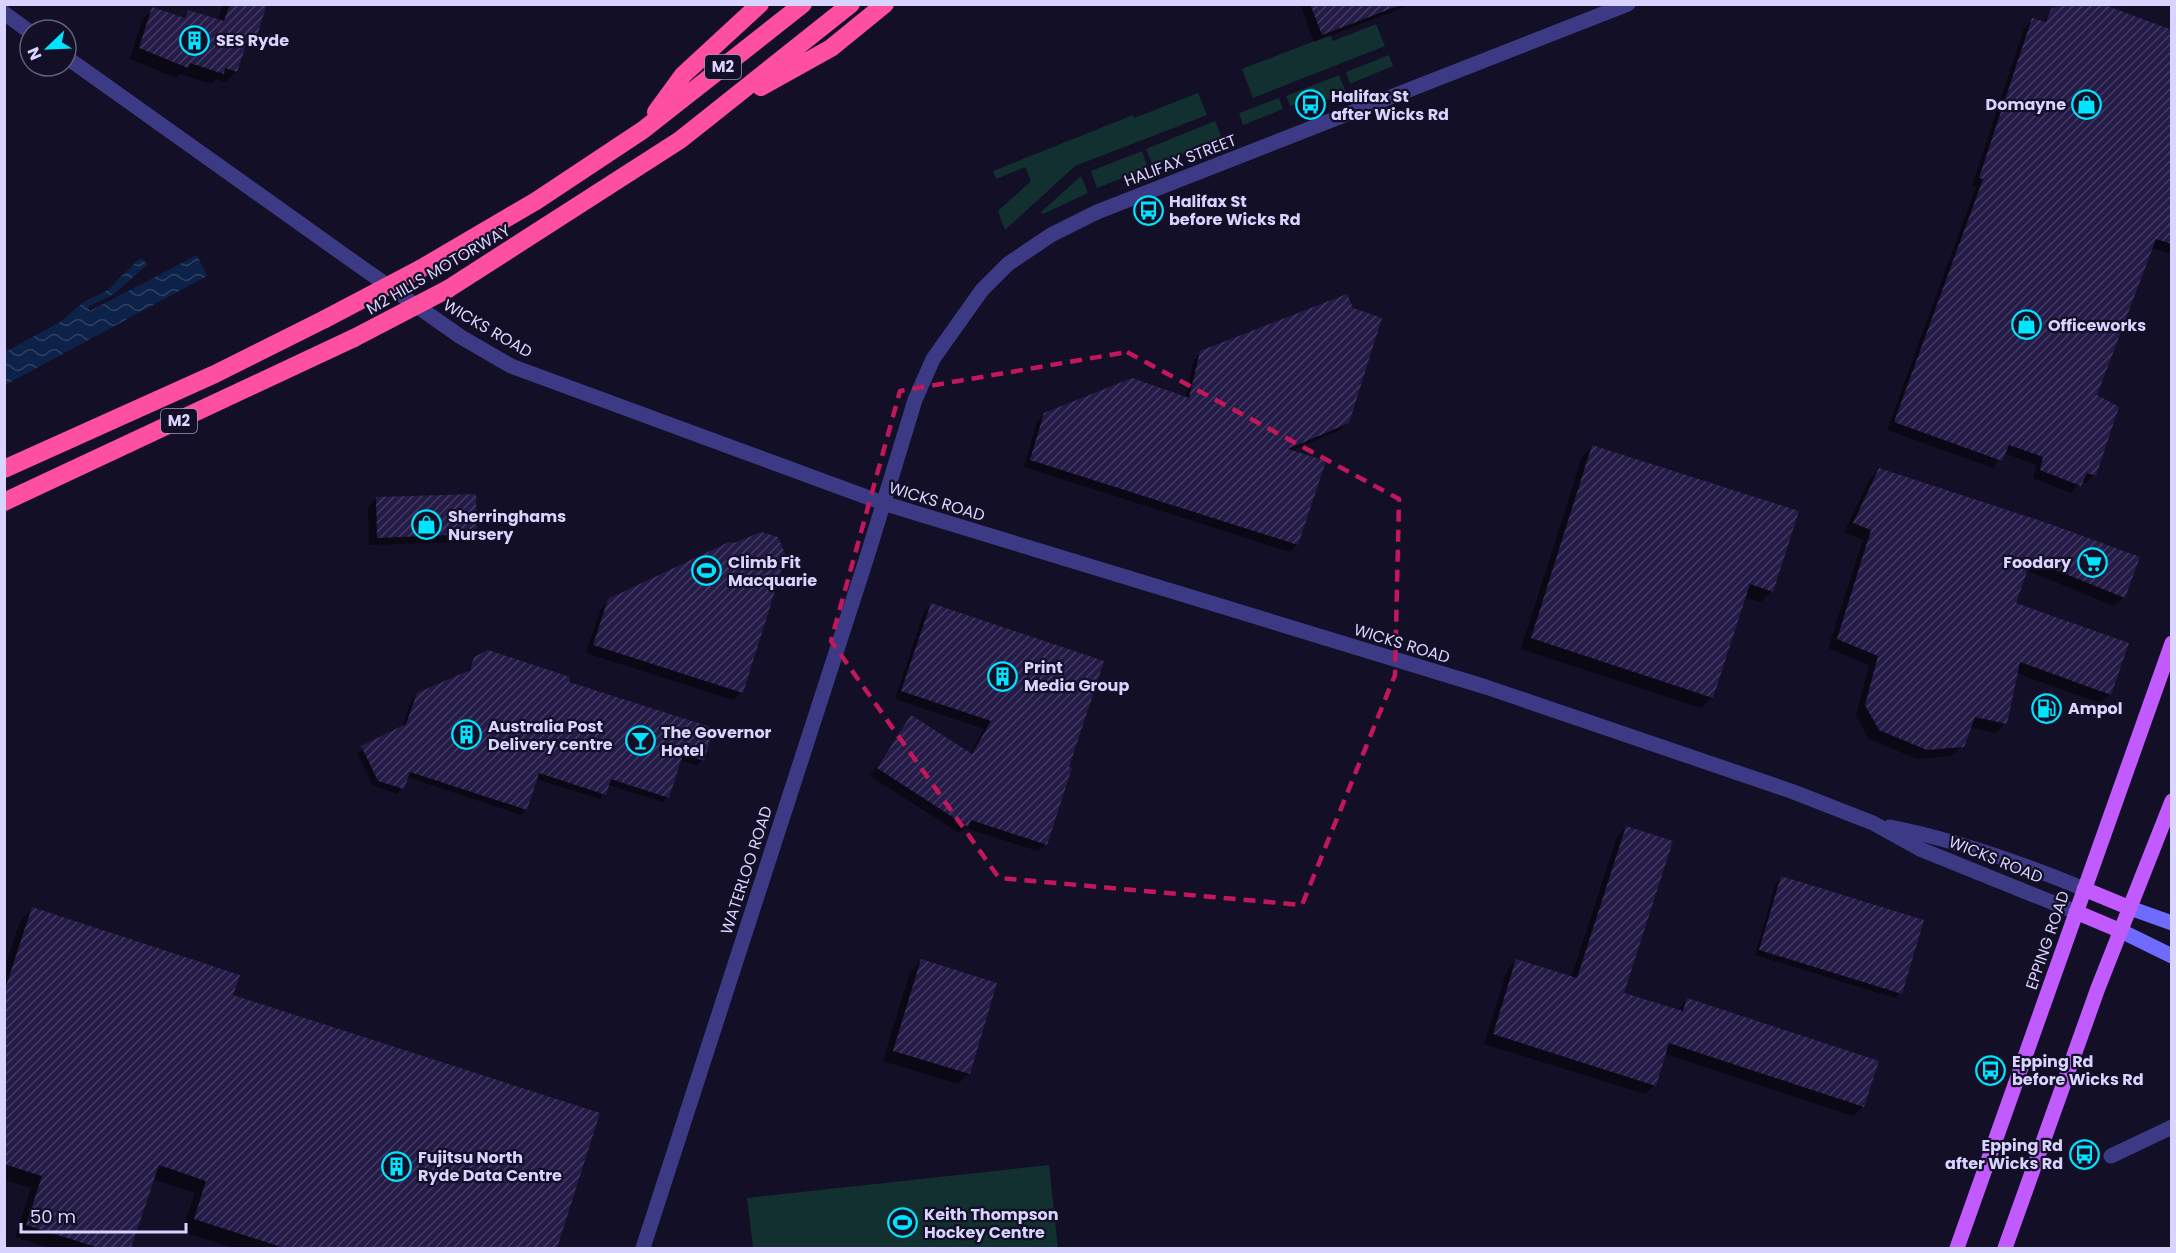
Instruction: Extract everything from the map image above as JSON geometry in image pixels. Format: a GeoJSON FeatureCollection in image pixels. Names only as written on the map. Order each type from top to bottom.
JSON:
{"type":"FeatureCollection","features":[{"type":"Feature","properties":{"kind":"highway"},"geometry":{"type":"LineString","coordinates":[[643,130],[683,75],[760,4]]}},
{"type":"Feature","properties":{"kind":"highway","name":"M2 HILLS MOTORWAY"},"geometry":{"type":"LineString","coordinates":[[4,469],[215,374],[325,319],[420,268],[536,201],[643,130],[803,4]]}},
{"type":"Feature","properties":{"kind":"highway","name":"M2 HILLS MOTORWAY"},"geometry":{"type":"LineString","coordinates":[[4,502],[354,338],[448,289],[680,140],[851,4]]}},
{"type":"Feature","properties":{"kind":"highway"},"geometry":{"type":"LineString","coordinates":[[716,113],[831,48],[885,4]]}},
{"type":"Feature","properties":{"kind":"main road","name":"EPPING ROAD"},"geometry":{"type":"LineString","coordinates":[[1957,1248],[2172,643]]}},
{"type":"Feature","properties":{"kind":"main road"},"geometry":{"type":"LineString","coordinates":[[2005,1248],[2121,931],[2172,801]]}},
{"type":"Feature","properties":{"kind":"main road","name":"WICKS ROAD"},"geometry":{"type":"LineString","coordinates":[[2084,889],[2172,923]]}},
{"type":"Feature","properties":{"kind":"main road","name":"WICKS ROAD"},"geometry":{"type":"LineString","coordinates":[[2076,912],[2172,956]]}},
{"type":"Feature","properties":{"kind":"street","name":"HALIFAX STREET"},"geometry":{"type":"LineString","coordinates":[[883,503],[915,400],[933,359],[982,290],[1008,264],[1051,235],[1097,212],[1628,4]]}},
{"type":"Feature","properties":{"kind":"street"},"geometry":{"type":"LineString","coordinates":[[4,13],[18,23]]}},
{"type":"Feature","properties":{"kind":"street","name":"WICKS ROAD"},"geometry":{"type":"LineString","coordinates":[[78,66],[461,337],[512,366],[883,503],[1506,694],[1791,791],[1873,824],[1920,849],[2076,912]]}},
{"type":"Feature","properties":{"kind":"street","name":"WATERLOO ROAD"},"geometry":{"type":"LineString","coordinates":[[643,1248],[883,503]]}},
{"type":"Feature","properties":{"kind":"street","name":"WICKS ROAD"},"geometry":{"type":"LineString","coordinates":[[1873,824],[1931,835],[2084,889]]}},
{"type":"Feature","properties":{"kind":"street"},"geometry":{"type":"LineString","coordinates":[[2111,1156],[2172,1127]]}},
{"type":"Feature","properties":{"kind":"highlighted area"},"geometry":{"type":"Polygon","coordinates":[[[1127,352],[1399,499],[1395,675],[1302,905],[999,878],[831,641],[900,391],[1127,352]]]}},
{"type":"Feature","properties":{"kind":"green space"},"geometry":{"type":"Polygon","coordinates":[[[1376,24],[1385,46],[1253,98],[1242,69],[1330,35],[1333,41],[1376,24]]]}},
{"type":"Feature","properties":{"kind":"green space"},"geometry":{"type":"Polygon","coordinates":[[[1389,55],[1393,66],[1350,84],[1346,72],[1389,55]]]}},
{"type":"Feature","properties":{"kind":"green space"},"geometry":{"type":"Polygon","coordinates":[[[1339,75],[1347,95],[1337,100],[1310,98],[1290,106],[1286,96],[1339,75]]]}},
{"type":"Feature","properties":{"kind":"green space"},"geometry":{"type":"Polygon","coordinates":[[[1198,93],[1207,115],[1075,166],[1005,230],[998,211],[1031,181],[1025,167],[996,179],[993,171],[1133,115],[1134,118],[1198,93]]]}},
{"type":"Feature","properties":{"kind":"green space"},"geometry":{"type":"Polygon","coordinates":[[[1279,98],[1283,109],[1243,125],[1239,113],[1279,98]]]}},
{"type":"Feature","properties":{"kind":"green space"},"geometry":{"type":"Polygon","coordinates":[[[1215,121],[1222,139],[1153,166],[1146,149],[1215,121]]]}},
{"type":"Feature","properties":{"kind":"green space"},"geometry":{"type":"Polygon","coordinates":[[[1142,151],[1148,168],[1097,188],[1091,171],[1142,151]]]}},
{"type":"Feature","properties":{"kind":"green space"},"geometry":{"type":"Polygon","coordinates":[[[1081,176],[1088,193],[1043,214],[1041,212],[1081,176]]]}},
{"type":"Feature","properties":{"kind":"green space","name":"Keith Thompson Hockey Centre"},"geometry":{"type":"Polygon","coordinates":[[[1049,1165],[1058,1248],[753,1248],[747,1198],[1049,1165]]]}},
{"type":"Feature","properties":{"kind":"water"},"geometry":{"type":"Polygon","coordinates":[[[197,255],[207,276],[5,385],[5,352],[60,322],[85,301],[108,290],[140,258],[148,264],[114,294],[88,307],[90,311],[197,255]]]}},
{"type":"Feature","properties":{"kind":"building","name":"SES Ryde"},"geometry":{"type":"Polygon","coordinates":[[[230,4],[267,4],[255,42],[248,39],[237,72],[225,68],[224,74],[190,63],[188,68],[139,48],[152,7],[185,18],[188,10],[224,21],[230,4]]]}},
{"type":"Feature","properties":{"kind":"building"},"geometry":{"type":"Polygon","coordinates":[[[1310,4],[1397,4],[1398,6],[1322,35],[1310,4]]]}},
{"type":"Feature","properties":{"kind":"building"},"geometry":{"type":"Polygon","coordinates":[[[2063,4],[2102,4],[2172,30],[2172,244],[2156,239],[2097,395],[2119,407],[2096,476],[2087,473],[2081,486],[2040,470],[2043,457],[2009,445],[2002,461],[1894,422],[1983,179],[1979,178],[2032,18],[2046,22],[2051,9],[2063,4]]]}},
{"type":"Feature","properties":{"kind":"building"},"geometry":{"type":"Polygon","coordinates":[[[1347,294],[1353,308],[1382,318],[1349,423],[1288,449],[1326,461],[1298,545],[1030,460],[1044,413],[1132,378],[1189,398],[1200,351],[1347,294]]]}},
{"type":"Feature","properties":{"kind":"building"},"geometry":{"type":"Polygon","coordinates":[[[1592,445],[1799,511],[1773,592],[1750,584],[1713,698],[1531,638],[1592,445]]]}},
{"type":"Feature","properties":{"kind":"building"},"geometry":{"type":"Polygon","coordinates":[[[1879,468],[2050,524],[2140,557],[2125,598],[2031,560],[2016,603],[2129,643],[2111,695],[2020,662],[2007,724],[1975,717],[1964,747],[1927,750],[1879,730],[1865,705],[1878,656],[1837,639],[1871,530],[1853,523],[1879,468]]]}},
{"type":"Feature","properties":{"kind":"building","name":"Sherringhams Nursery"},"geometry":{"type":"Polygon","coordinates":[[[476,494],[477,534],[377,538],[376,497],[476,494]]]}},
{"type":"Feature","properties":{"kind":"building"},"geometry":{"type":"Polygon","coordinates":[[[761,532],[778,537],[786,556],[743,693],[593,645],[608,599],[729,542],[734,543],[761,532]]]}},
{"type":"Feature","properties":{"kind":"building"},"geometry":{"type":"Polygon","coordinates":[[[931,603],[1104,661],[1069,767],[1072,768],[1047,845],[971,820],[968,827],[877,768],[911,715],[972,754],[991,721],[901,691],[931,603]]]}},
{"type":"Feature","properties":{"kind":"building","name":"Australia Post Delivery centre"},"geometry":{"type":"Polygon","coordinates":[[[488,650],[570,677],[569,682],[714,728],[704,761],[683,754],[669,798],[611,779],[606,795],[539,773],[527,810],[410,772],[404,789],[378,781],[361,746],[406,724],[417,693],[470,670],[474,657],[488,650]]]}},
{"type":"Feature","properties":{"kind":"building"},"geometry":{"type":"Polygon","coordinates":[[[1626,826],[1673,841],[1624,993],[1683,1011],[1687,998],[1879,1061],[1864,1107],[1669,1043],[1656,1086],[1493,1034],[1516,959],[1577,978],[1626,826]]]}},
{"type":"Feature","properties":{"kind":"building"},"geometry":{"type":"Polygon","coordinates":[[[1781,876],[1924,920],[1902,994],[1759,950],[1781,876]]]}},
{"type":"Feature","properties":{"kind":"building"},"geometry":{"type":"Polygon","coordinates":[[[32,907],[240,975],[233,995],[600,1113],[557,1248],[284,1248],[194,1219],[206,1181],[159,1165],[131,1248],[99,1248],[26,1225],[42,1176],[4,1164],[4,992],[32,907]]]}},
{"type":"Feature","properties":{"kind":"building"},"geometry":{"type":"Polygon","coordinates":[[[921,959],[997,983],[970,1074],[893,1051],[921,959]]]}},
{"type":"Feature","properties":{"kind":"place","name":"SES Ryde"},"geometry":{"type":"Point","coordinates":[195,40]}},
{"type":"Feature","properties":{"kind":"place","name":"Domayne"},"geometry":{"type":"Point","coordinates":[2087,104]}},
{"type":"Feature","properties":{"kind":"place","name":"Halifax St after Wicks Rd"},"geometry":{"type":"Point","coordinates":[1310,105]}},
{"type":"Feature","properties":{"kind":"place","name":"Halifax St before Wicks Rd"},"geometry":{"type":"Point","coordinates":[1148,210]}},
{"type":"Feature","properties":{"kind":"place","name":"Officeworks"},"geometry":{"type":"Point","coordinates":[2027,325]}},
{"type":"Feature","properties":{"kind":"place","name":"Sherringhams Nursery"},"geometry":{"type":"Point","coordinates":[427,525]}},
{"type":"Feature","properties":{"kind":"place","name":"Foodary"},"geometry":{"type":"Point","coordinates":[2092,562]}},
{"type":"Feature","properties":{"kind":"place","name":"Climb Fit Macquarie"},"geometry":{"type":"Point","coordinates":[707,571]}},
{"type":"Feature","properties":{"kind":"place","name":"Print Media Group"},"geometry":{"type":"Point","coordinates":[1003,676]}},
{"type":"Feature","properties":{"kind":"place","name":"Ampol"},"geometry":{"type":"Point","coordinates":[2047,708]}},
{"type":"Feature","properties":{"kind":"place","name":"Australia Post Delivery centre"},"geometry":{"type":"Point","coordinates":[467,735]}},
{"type":"Feature","properties":{"kind":"place","name":"The Governor Hotel"},"geometry":{"type":"Point","coordinates":[640,741]}},
{"type":"Feature","properties":{"kind":"place","name":"Epping Rd before Wicks Rd"},"geometry":{"type":"Point","coordinates":[1991,1070]}},
{"type":"Feature","properties":{"kind":"place","name":"Epping Rd after Wicks Rd"},"geometry":{"type":"Point","coordinates":[2084,1154]}},
{"type":"Feature","properties":{"kind":"place","name":"Fujitsu North Ryde Data Centre"},"geometry":{"type":"Point","coordinates":[397,1166]}},
{"type":"Feature","properties":{"kind":"place","name":"Keith Thompson Hockey Centre"},"geometry":{"type":"Point","coordinates":[903,1223]}}]}
